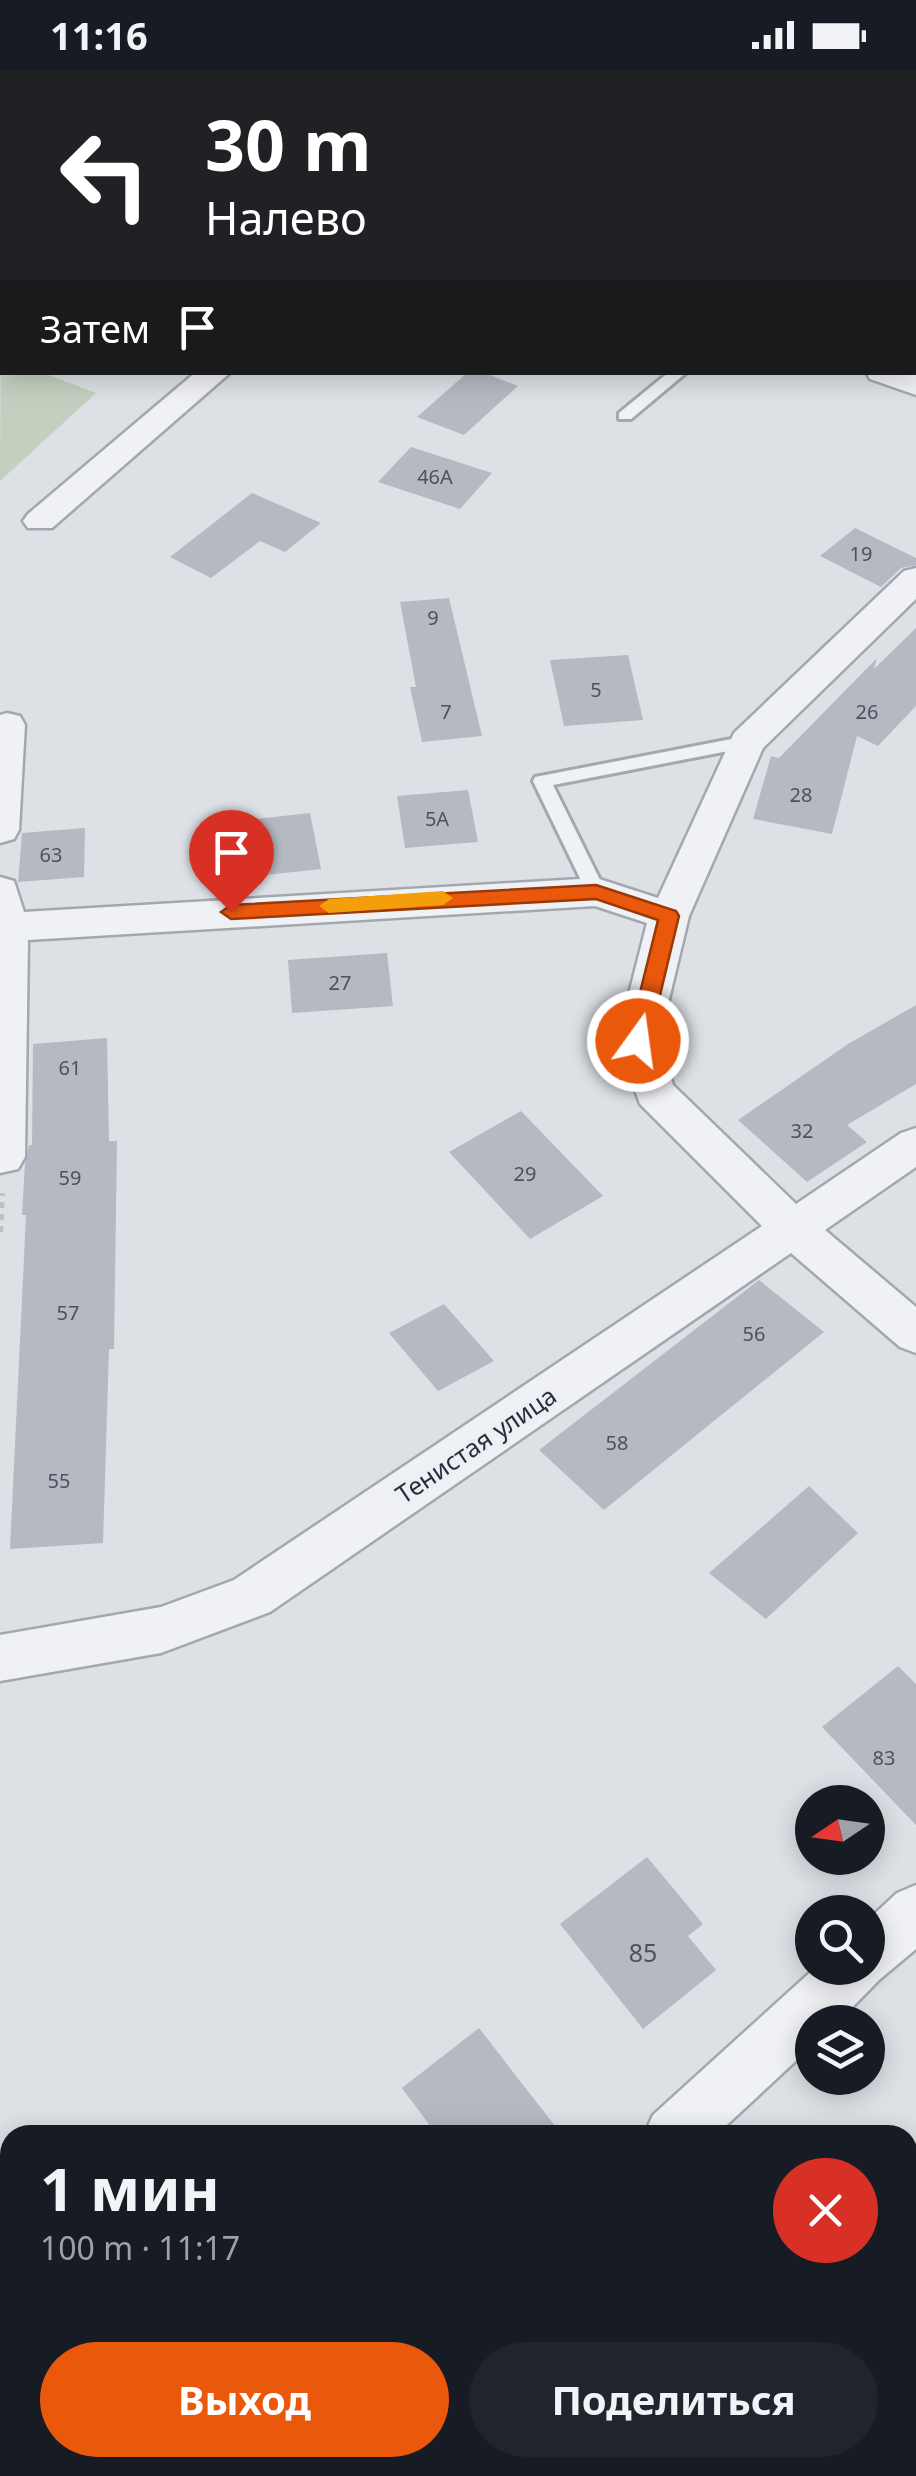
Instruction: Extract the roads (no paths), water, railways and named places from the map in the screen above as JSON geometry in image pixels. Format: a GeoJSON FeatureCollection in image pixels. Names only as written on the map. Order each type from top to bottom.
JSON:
{"type":"FeatureCollection","features":[{"type":"Feature","properties":{"kind":"street"},"geometry":{"type":"LineString","coordinates":[[40,521],[212,375]]}},
{"type":"Feature","properties":{"kind":"street"},"geometry":{"type":"LineString","coordinates":[[889,375],[916,386]]}},
{"type":"Feature","properties":{"kind":"street"},"geometry":{"type":"LineString","coordinates":[[916,579],[747,742],[669,916],[638,1041],[655,1093],[793,1230],[916,1334]]}},
{"type":"Feature","properties":{"kind":"street"},"geometry":{"type":"LineString","coordinates":[[0,830],[7,725]]}},
{"type":"Feature","properties":{"kind":"street"},"geometry":{"type":"LineString","coordinates":[[3,1157],[4,909],[596,892],[669,916]]}},
{"type":"Feature","properties":{"kind":"street","name":"Тенистая улица"},"geometry":{"type":"LineString","coordinates":[[0,1658],[136,1637],[204,1618],[252,1596],[916,1145]]}},
{"type":"Feature","properties":{"kind":"street"},"geometry":{"type":"LineString","coordinates":[[885,1941],[916,1912]]}},
{"type":"Feature","properties":{"kind":"street"},"geometry":{"type":"LineString","coordinates":[[684,2125],[837,1985]]}},
{"type":"Feature","properties":{"kind":"lane"},"geometry":{"type":"LineString","coordinates":[[626,416],[674,375]]}},
{"type":"Feature","properties":{"kind":"lane"},"geometry":{"type":"LineString","coordinates":[[596,892],[542,781],[747,742]]}}]}
